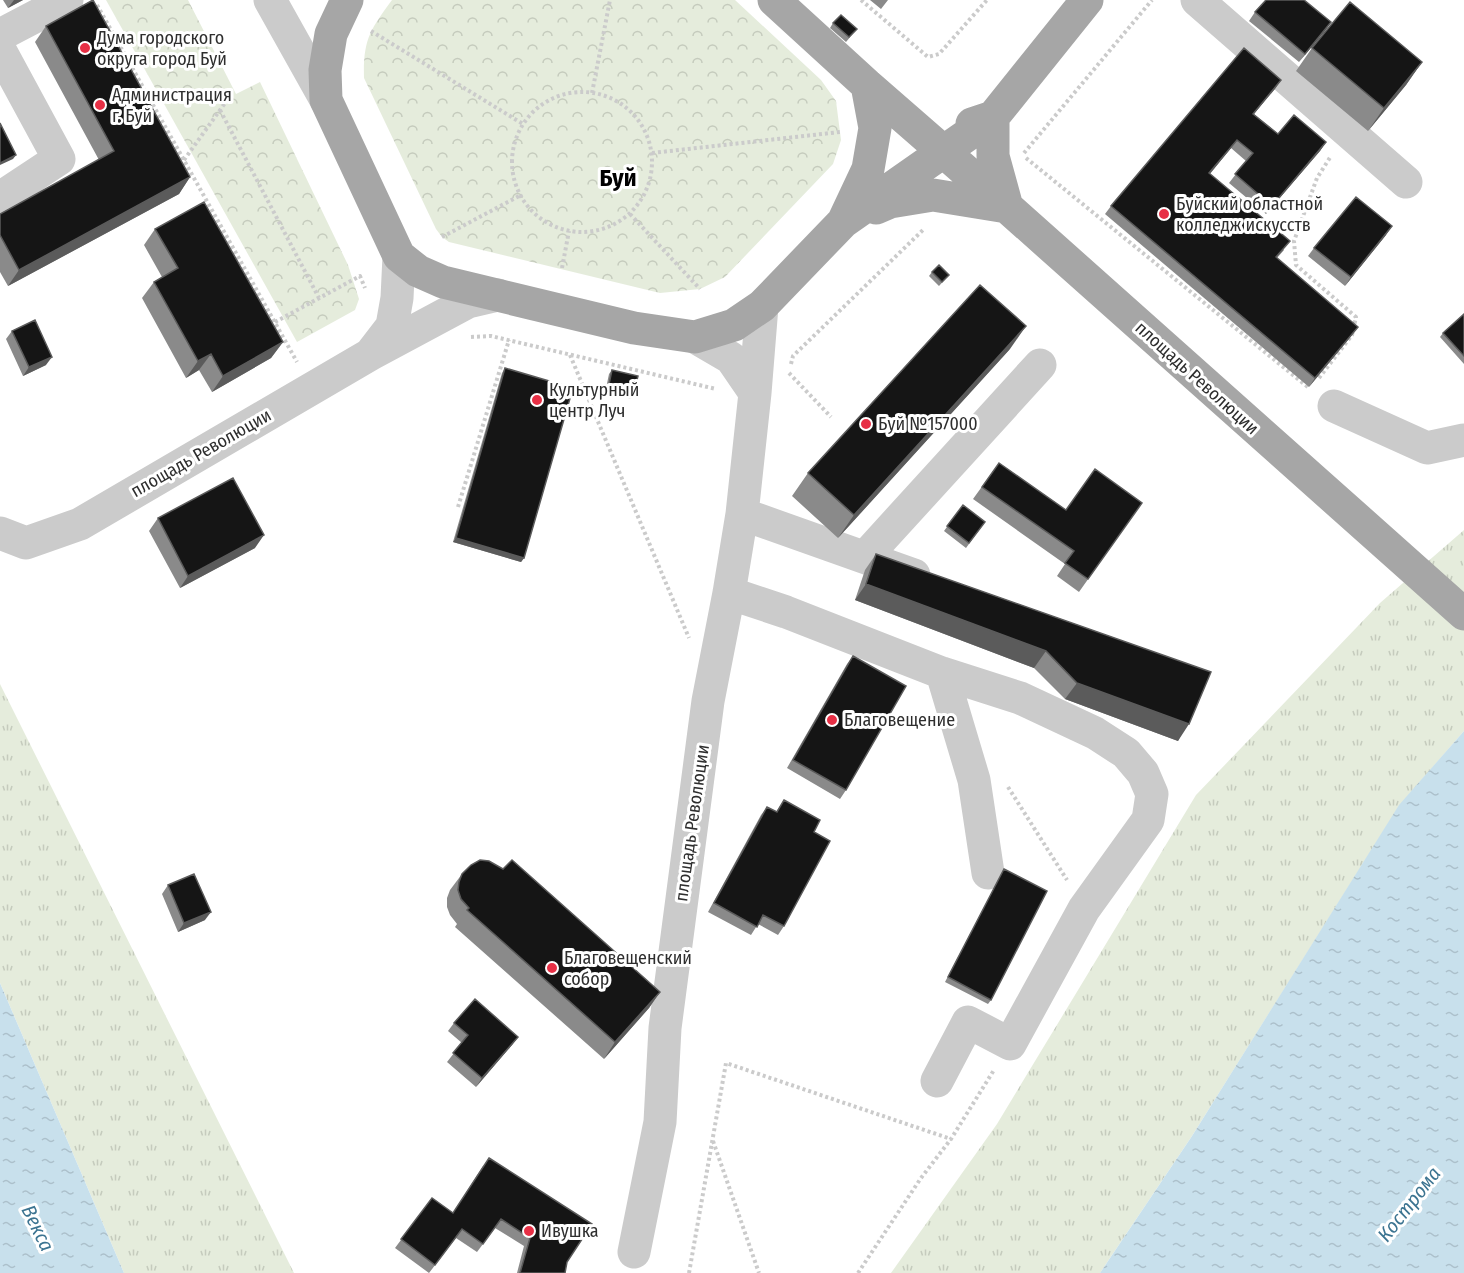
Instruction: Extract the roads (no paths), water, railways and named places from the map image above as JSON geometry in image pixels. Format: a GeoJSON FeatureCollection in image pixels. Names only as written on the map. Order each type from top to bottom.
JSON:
{"type":"FeatureCollection","features":[{"type":"Feature","properties":{"kind":"main road","name":"площадь Революции"},"geometry":{"type":"LineString","coordinates":[[347,0],[330,34],[324,70],[326,100],[399,256],[418,271],[443,282],[634,328],[696,337],[734,325],[762,306],[843,222],[993,117],[1087,0]]}},
{"type":"Feature","properties":{"kind":"main road","name":"площадь Революции"},"geometry":{"type":"LineString","coordinates":[[774,0],[1464,614]]}},
{"type":"Feature","properties":{"kind":"main road","name":"площадь Революции"},"geometry":{"type":"LineString","coordinates":[[843,222],[868,169],[875,128],[867,85]]}},
{"type":"Feature","properties":{"kind":"main road"},"geometry":{"type":"LineString","coordinates":[[867,85],[928,120],[966,125],[993,117],[993,156],[1007,207]]}},
{"type":"Feature","properties":{"kind":"main road","name":"площадь Революции"},"geometry":{"type":"LineString","coordinates":[[843,222],[890,202],[933,195],[1007,207]]}},
{"type":"Feature","properties":{"kind":"street"},"geometry":{"type":"LineString","coordinates":[[0,35],[67,0]]}},
{"type":"Feature","properties":{"kind":"street"},"geometry":{"type":"LineString","coordinates":[[270,0],[326,100]]}},
{"type":"Feature","properties":{"kind":"street"},"geometry":{"type":"LineString","coordinates":[[1197,0],[1406,182]]}},
{"type":"Feature","properties":{"kind":"street"},"geometry":{"type":"LineString","coordinates":[[0,50],[59,159],[0,198]]}},
{"type":"Feature","properties":{"kind":"street","name":"площадь Революции"},"geometry":{"type":"LineString","coordinates":[[370,354],[392,326],[397,298],[399,256]]}},
{"type":"Feature","properties":{"kind":"street","name":"площадь Революции"},"geometry":{"type":"LineString","coordinates":[[13,538],[80,524],[370,354],[468,302],[498,295]]}},
{"type":"Feature","properties":{"kind":"street","name":"площадь Революции"},"geometry":{"type":"LineString","coordinates":[[634,1252],[660,1122],[665,1028],[713,676],[742,514],[756,393],[762,306]]}},
{"type":"Feature","properties":{"kind":"street","name":"площадь Революции"},"geometry":{"type":"LineString","coordinates":[[696,337],[731,358],[756,393]]}},
{"type":"Feature","properties":{"kind":"street"},"geometry":{"type":"LineString","coordinates":[[865,557],[1040,365]]}},
{"type":"Feature","properties":{"kind":"street"},"geometry":{"type":"LineString","coordinates":[[1322,397],[1427,448],[1464,440]]}},
{"type":"Feature","properties":{"kind":"street"},"geometry":{"type":"LineString","coordinates":[[742,514],[943,585]]}},
{"type":"Feature","properties":{"kind":"street"},"geometry":{"type":"LineString","coordinates":[[729,593],[786,612],[942,673],[1020,698],[1095,733],[1126,753],[1143,773],[1152,794],[1148,820],[1084,909],[1010,1044],[968,1022],[937,1081]]}},
{"type":"Feature","properties":{"kind":"street"},"geometry":{"type":"LineString","coordinates":[[942,673],[974,780],[988,873]]}},
{"type":"Feature","properties":{"kind":"water","name":"Кострома"},"geometry":{"type":"Polygon","coordinates":[[[1464,731],[1464,1273],[1100,1273],[1192,1136],[1399,805],[1464,731]]]}},
{"type":"Feature","properties":{"kind":"water","name":"Векса"},"geometry":{"type":"Polygon","coordinates":[[[0,983],[124,1273],[0,1273],[0,983]]]}},
{"type":"Feature","properties":{"kind":"place","name":"Дума городского округа город Буй"},"geometry":{"type":"Point","coordinates":[85,48]}},
{"type":"Feature","properties":{"kind":"place","name":"Администрация г. Буй"},"geometry":{"type":"Point","coordinates":[100,105]}},
{"type":"Feature","properties":{"kind":"place","name":"Буйский областной колледж искусств"},"geometry":{"type":"Point","coordinates":[1164,214]}},
{"type":"Feature","properties":{"kind":"place","name":"Культурный центр Луч"},"geometry":{"type":"Point","coordinates":[537,400]}},
{"type":"Feature","properties":{"kind":"place","name":"Буй №157000"},"geometry":{"type":"Point","coordinates":[866,424]}},
{"type":"Feature","properties":{"kind":"place","name":"Благовещение"},"geometry":{"type":"Point","coordinates":[832,720]}},
{"type":"Feature","properties":{"kind":"place","name":"Благовещенский собор"},"geometry":{"type":"Point","coordinates":[552,968]}},
{"type":"Feature","properties":{"kind":"place","name":"Ивушка"},"geometry":{"type":"Point","coordinates":[529,1231]}},
{"type":"Feature","properties":{"kind":"district","name":"Буй"},"geometry":{"type":"Point","coordinates":[618,178]}}]}
